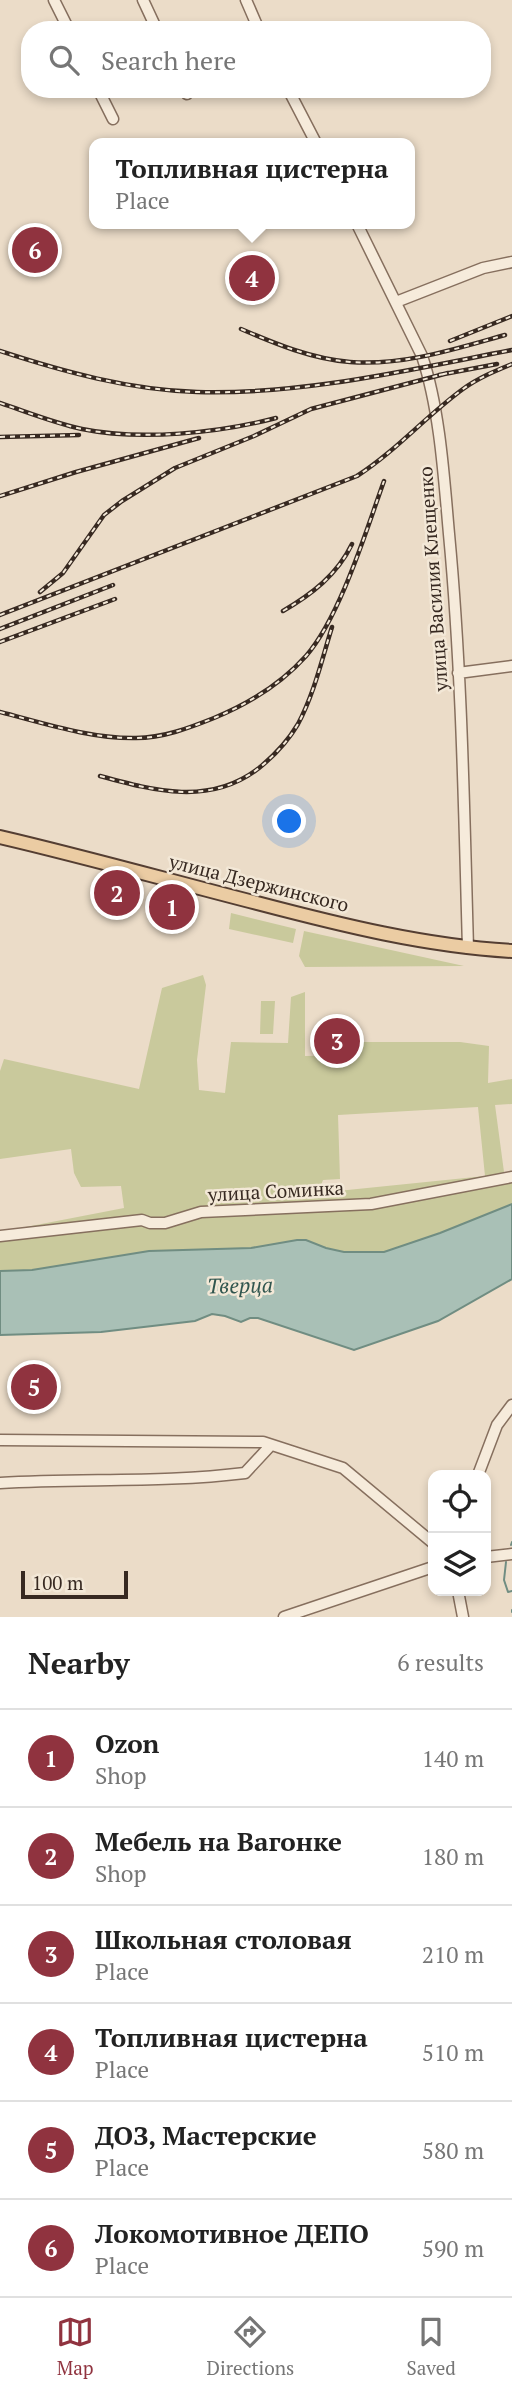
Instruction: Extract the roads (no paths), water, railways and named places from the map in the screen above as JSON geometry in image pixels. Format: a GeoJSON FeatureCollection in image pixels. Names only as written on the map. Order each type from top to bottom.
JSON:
{"type":"FeatureCollection","features":[{"type":"Feature","properties":{"kind":"main road","name":"улица Дзержинского"},"geometry":{"type":"LineString","coordinates":[[0,837],[302,915],[412,940],[512,951]]}},
{"type":"Feature","properties":{"kind":"street"},"geometry":{"type":"LineString","coordinates":[[54,0],[64,21]]}},
{"type":"Feature","properties":{"kind":"street"},"geometry":{"type":"LineString","coordinates":[[143,0],[153,21]]}},
{"type":"Feature","properties":{"kind":"street"},"geometry":{"type":"LineString","coordinates":[[246,0],[255,21]]}},
{"type":"Feature","properties":{"kind":"street"},"geometry":{"type":"LineString","coordinates":[[102,98],[113,119]]}},
{"type":"Feature","properties":{"kind":"street"},"geometry":{"type":"LineString","coordinates":[[293,98],[313,138]]}},
{"type":"Feature","properties":{"kind":"street","name":"улица Василия Клещенко"},"geometry":{"type":"LineString","coordinates":[[360,229],[414,337],[427,374],[440,446],[453,578],[468,948]]}},
{"type":"Feature","properties":{"kind":"street"},"geometry":{"type":"LineString","coordinates":[[396,302],[483,268],[512,262]]}},
{"type":"Feature","properties":{"kind":"street"},"geometry":{"type":"LineString","coordinates":[[458,673],[512,667]]}},
{"type":"Feature","properties":{"kind":"street","name":"улица Соминка"},"geometry":{"type":"LineString","coordinates":[[0,1236],[142,1220],[164,1223],[201,1212],[371,1204],[512,1177]]}},
{"type":"Feature","properties":{"kind":"street"},"geometry":{"type":"LineString","coordinates":[[480,1470],[497,1425],[512,1405]]}},
{"type":"Feature","properties":{"kind":"street"},"geometry":{"type":"LineString","coordinates":[[0,1440],[263,1442],[343,1468],[428,1539]]}},
{"type":"Feature","properties":{"kind":"street"},"geometry":{"type":"LineString","coordinates":[[0,1483],[40,1480],[192,1479],[246,1473],[270,1446]]}},
{"type":"Feature","properties":{"kind":"street"},"geometry":{"type":"LineString","coordinates":[[491,1556],[512,1554]]}},
{"type":"Feature","properties":{"kind":"street"},"geometry":{"type":"LineString","coordinates":[[284,1617],[428,1569]]}},
{"type":"Feature","properties":{"kind":"street"},"geometry":{"type":"LineString","coordinates":[[459,1596],[463,1617]]}},
{"type":"Feature","properties":{"kind":"water","name":"Тверца"},"geometry":{"type":"Polygon","coordinates":[[[512,1204],[512,1279],[438,1321],[354,1350],[258,1318],[241,1322],[212,1314],[195,1321],[101,1332],[0,1335],[0,1271],[32,1270],[149,1251],[251,1248],[297,1240],[306,1240],[344,1252],[384,1252],[512,1204]]]}},
{"type":"Feature","properties":{"kind":"waterway"},"geometry":{"type":"LineString","coordinates":[[506,1562],[504,1580],[508,1592],[512,1591]]}},
{"type":"Feature","properties":{"kind":"railway"},"geometry":{"type":"LineString","coordinates":[[450,341],[512,316]]}},
{"type":"Feature","properties":{"kind":"railway"},"geometry":{"type":"LineString","coordinates":[[241,329],[308,354],[370,363],[429,355],[505,335]]}},
{"type":"Feature","properties":{"kind":"railway"},"geometry":{"type":"LineString","coordinates":[[0,351],[97,379],[147,388],[237,392],[355,380],[512,350]]}},
{"type":"Feature","properties":{"kind":"railway"},"geometry":{"type":"LineString","coordinates":[[439,375],[497,364]]}},
{"type":"Feature","properties":{"kind":"railway"},"geometry":{"type":"LineString","coordinates":[[0,615],[357,476],[385,456],[463,389],[512,364]]}},
{"type":"Feature","properties":{"kind":"railway"},"geometry":{"type":"LineString","coordinates":[[40,592],[63,573],[104,515],[175,468],[311,409],[448,373]]}},
{"type":"Feature","properties":{"kind":"railway"},"geometry":{"type":"LineString","coordinates":[[0,403],[51,421],[105,433],[179,434],[230,428],[276,418]]}},
{"type":"Feature","properties":{"kind":"railway"},"geometry":{"type":"LineString","coordinates":[[0,437],[79,435]]}},
{"type":"Feature","properties":{"kind":"railway"},"geometry":{"type":"LineString","coordinates":[[0,496],[199,438]]}},
{"type":"Feature","properties":{"kind":"railway"},"geometry":{"type":"LineString","coordinates":[[0,712],[85,733],[119,738],[146,738],[195,725],[251,700],[286,676],[318,639],[341,597],[384,481]]}},
{"type":"Feature","properties":{"kind":"railway"},"geometry":{"type":"LineString","coordinates":[[283,611],[323,583],[352,544]]}},
{"type":"Feature","properties":{"kind":"railway"},"geometry":{"type":"LineString","coordinates":[[0,629],[113,585]]}},
{"type":"Feature","properties":{"kind":"railway"},"geometry":{"type":"LineString","coordinates":[[0,642],[115,599]]}},
{"type":"Feature","properties":{"kind":"railway"},"geometry":{"type":"LineString","coordinates":[[100,776],[162,790],[202,791],[240,780],[259,768],[281,748],[304,713],[332,627]]}},
{"type":"Feature","properties":{"kind":"place","name":"Локомотивное ДЕПО"},"geometry":{"type":"Point","coordinates":[35,250]}},
{"type":"Feature","properties":{"kind":"place","name":"Топливная цистерна"},"geometry":{"type":"Point","coordinates":[252,278]}},
{"type":"Feature","properties":{"kind":"place","name":"Мебель на Вагонке"},"geometry":{"type":"Point","coordinates":[117,893]}},
{"type":"Feature","properties":{"kind":"place","name":"Ozon"},"geometry":{"type":"Point","coordinates":[172,907]}},
{"type":"Feature","properties":{"kind":"place","name":"Школьная столовая"},"geometry":{"type":"Point","coordinates":[337,1041]}},
{"type":"Feature","properties":{"kind":"place","name":"ДОЗ, Мастерские"},"geometry":{"type":"Point","coordinates":[34,1387]}}]}
